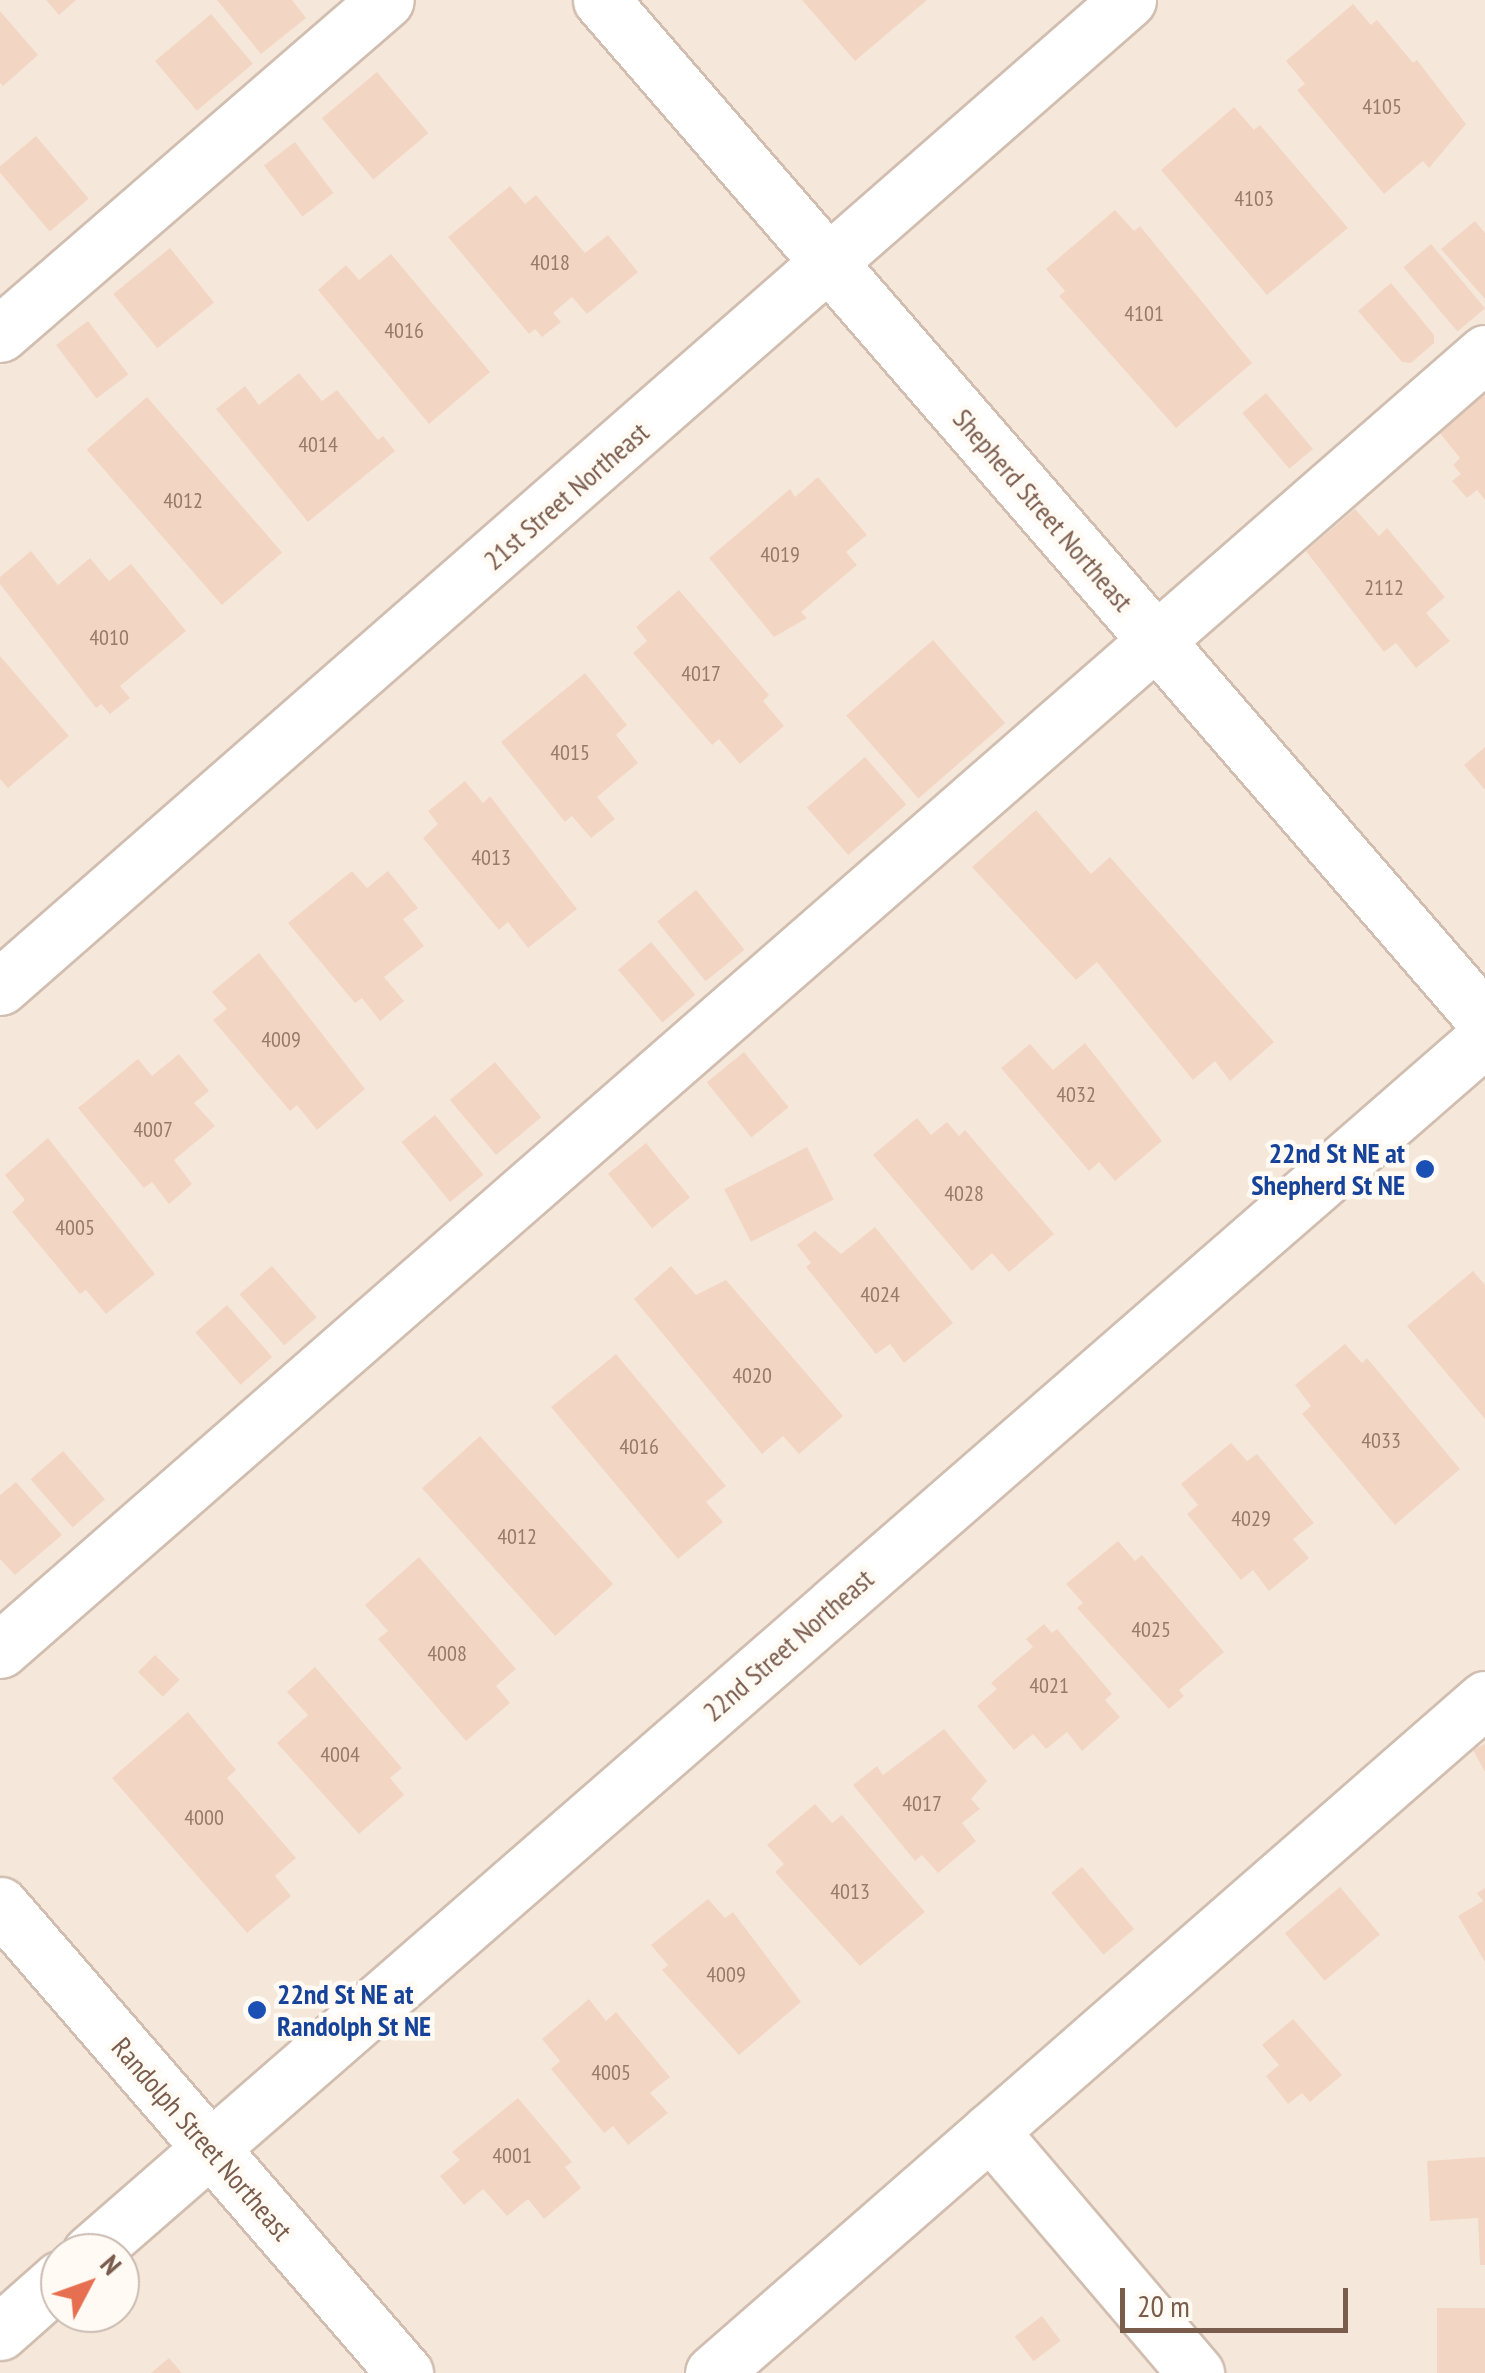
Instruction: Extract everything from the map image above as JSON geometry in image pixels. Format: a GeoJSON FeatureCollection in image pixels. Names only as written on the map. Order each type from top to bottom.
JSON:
{"type":"FeatureCollection","features":[{"type":"Feature","properties":{"kind":"street"},"geometry":{"type":"LineString","coordinates":[[0,334],[386,0]]}},
{"type":"Feature","properties":{"kind":"street","name":"Shepherd Street Northeast"},"geometry":{"type":"LineString","coordinates":[[601,0],[832,261],[1485,1020]]}},
{"type":"Feature","properties":{"kind":"street","name":"21st Street Northeast"},"geometry":{"type":"LineString","coordinates":[[0,987],[1128,0]]}},
{"type":"Feature","properties":{"kind":"street"},"geometry":{"type":"LineString","coordinates":[[0,1650],[1485,353]]}},
{"type":"Feature","properties":{"kind":"street","name":"22nd Street Northeast"},"geometry":{"type":"LineString","coordinates":[[113,2233],[1485,1038]]}},
{"type":"Feature","properties":{"kind":"street"},"geometry":{"type":"LineString","coordinates":[[713,2373],[1485,1699]]}},
{"type":"Feature","properties":{"kind":"street","name":"Randolph Street Northeast"},"geometry":{"type":"LineString","coordinates":[[0,1905],[405,2373]]}},
{"type":"Feature","properties":{"kind":"street"},"geometry":{"type":"LineString","coordinates":[[990,2131],[1196,2373]]}},
{"type":"Feature","properties":{"kind":"street"},"geometry":{"type":"LineString","coordinates":[[0,2332],[40,2297]]}},
{"type":"Feature","properties":{"kind":"shaded area"},"geometry":{"type":"Polygon","coordinates":[[[0,0],[1485,0],[1485,2373],[0,2373],[0,0]]]}},
{"type":"Feature","properties":{"kind":"building"},"geometry":{"type":"Polygon","coordinates":[[[46,0],[76,0],[59,15],[46,0]]]}},
{"type":"Feature","properties":{"kind":"building"},"geometry":{"type":"Polygon","coordinates":[[[217,0],[292,0],[306,18],[261,54],[217,0]]]}},
{"type":"Feature","properties":{"kind":"building"},"geometry":{"type":"Polygon","coordinates":[[[802,0],[927,0],[855,61],[802,0]]]}},
{"type":"Feature","properties":{"kind":"building"},"geometry":{"type":"Polygon","coordinates":[[[1353,4],[1371,25],[1377,20],[1413,63],[1417,60],[1466,124],[1429,168],[1423,161],[1384,194],[1297,90],[1305,84],[1286,61],[1353,4]]]}},
{"type":"Feature","properties":{"kind":"building"},"geometry":{"type":"Polygon","coordinates":[[[0,11],[38,55],[3,86],[0,83],[0,11]]]}},
{"type":"Feature","properties":{"kind":"building"},"geometry":{"type":"Polygon","coordinates":[[[211,14],[253,64],[197,111],[155,61],[211,14]]]}},
{"type":"Feature","properties":{"kind":"building"},"geometry":{"type":"Polygon","coordinates":[[[377,72],[428,133],[373,180],[322,118],[377,72]]]}},
{"type":"Feature","properties":{"kind":"building"},"geometry":{"type":"Polygon","coordinates":[[[1234,107],[1254,130],[1260,125],[1348,228],[1267,295],[1161,170],[1234,107]]]}},
{"type":"Feature","properties":{"kind":"building"},"geometry":{"type":"Polygon","coordinates":[[[36,136],[89,199],[50,232],[0,172],[0,166],[36,136]]]}},
{"type":"Feature","properties":{"kind":"building"},"geometry":{"type":"Polygon","coordinates":[[[295,142],[334,193],[302,217],[264,165],[295,142]]]}},
{"type":"Feature","properties":{"kind":"building"},"geometry":{"type":"Polygon","coordinates":[[[510,186],[525,204],[536,195],[585,253],[608,235],[638,272],[587,314],[572,297],[553,313],[561,322],[542,337],[535,329],[529,334],[448,237],[510,186]]]}},
{"type":"Feature","properties":{"kind":"building"},"geometry":{"type":"Polygon","coordinates":[[[1115,210],[1134,231],[1140,226],[1252,363],[1176,428],[1059,296],[1065,291],[1046,269],[1115,210]]]}},
{"type":"Feature","properties":{"kind":"building"},"geometry":{"type":"Polygon","coordinates":[[[1475,221],[1485,233],[1485,299],[1441,249],[1475,221]]]}},
{"type":"Feature","properties":{"kind":"building"},"geometry":{"type":"Polygon","coordinates":[[[1431,244],[1485,308],[1457,331],[1403,267],[1431,244]]]}},
{"type":"Feature","properties":{"kind":"building"},"geometry":{"type":"Polygon","coordinates":[[[170,248],[214,302],[157,348],[113,294],[170,248]]]}},
{"type":"Feature","properties":{"kind":"building"},"geometry":{"type":"Polygon","coordinates":[[[391,254],[490,372],[429,424],[318,290],[346,265],[359,280],[391,254]]]}},
{"type":"Feature","properties":{"kind":"building"},"geometry":{"type":"Polygon","coordinates":[[[1391,283],[1434,335],[1434,343],[1411,363],[1402,362],[1358,311],[1391,283]]]}},
{"type":"Feature","properties":{"kind":"building"},"geometry":{"type":"Polygon","coordinates":[[[88,321],[128,375],[96,399],[56,345],[88,321]]]}},
{"type":"Feature","properties":{"kind":"building"},"geometry":{"type":"Polygon","coordinates":[[[299,373],[322,401],[337,390],[378,440],[383,436],[395,451],[308,522],[216,409],[245,386],[259,405],[299,373]]]}},
{"type":"Feature","properties":{"kind":"building"},"geometry":{"type":"Polygon","coordinates":[[[1266,393],[1313,449],[1289,469],[1242,413],[1266,393]]]}},
{"type":"Feature","properties":{"kind":"building"},"geometry":{"type":"Polygon","coordinates":[[[1485,394],[1485,500],[1477,490],[1467,498],[1452,481],[1461,474],[1453,465],[1460,458],[1439,432],[1485,394]]]}},
{"type":"Feature","properties":{"kind":"building"},"geometry":{"type":"Polygon","coordinates":[[[147,397],[282,552],[222,605],[87,449],[147,397]]]}},
{"type":"Feature","properties":{"kind":"building"},"geometry":{"type":"Polygon","coordinates":[[[818,477],[867,535],[846,552],[857,565],[801,612],[807,618],[774,637],[709,558],[790,489],[795,497],[818,477]]]}},
{"type":"Feature","properties":{"kind":"building"},"geometry":{"type":"Polygon","coordinates":[[[1355,509],[1379,536],[1387,528],[1445,597],[1426,613],[1450,641],[1416,668],[1396,643],[1384,652],[1306,551],[1355,509]]]}},
{"type":"Feature","properties":{"kind":"building"},"geometry":{"type":"Polygon","coordinates":[[[31,551],[58,585],[90,558],[109,581],[131,564],[186,631],[120,686],[130,698],[110,714],[101,704],[96,708],[0,584],[0,577],[31,551]]]}},
{"type":"Feature","properties":{"kind":"building"},"geometry":{"type":"Polygon","coordinates":[[[679,590],[769,695],[763,701],[784,726],[740,764],[719,739],[712,745],[633,653],[647,641],[636,627],[679,590]]]}},
{"type":"Feature","properties":{"kind":"building"},"geometry":{"type":"Polygon","coordinates":[[[933,640],[1005,723],[918,798],[846,715],[933,640]]]}},
{"type":"Feature","properties":{"kind":"building"},"geometry":{"type":"Polygon","coordinates":[[[0,656],[69,736],[8,788],[0,779],[0,656]]]}},
{"type":"Feature","properties":{"kind":"building"},"geometry":{"type":"Polygon","coordinates":[[[585,673],[627,725],[616,735],[638,763],[597,797],[615,819],[591,838],[572,816],[565,822],[501,742],[585,673]]]}},
{"type":"Feature","properties":{"kind":"building"},"geometry":{"type":"Polygon","coordinates":[[[1485,747],[1485,790],[1464,765],[1485,747]]]}},
{"type":"Feature","properties":{"kind":"building"},"geometry":{"type":"Polygon","coordinates":[[[865,757],[906,805],[848,855],[807,808],[865,757]]]}},
{"type":"Feature","properties":{"kind":"building"},"geometry":{"type":"Polygon","coordinates":[[[465,781],[483,803],[490,796],[577,909],[528,948],[508,922],[499,930],[423,838],[438,824],[428,811],[465,781]]]}},
{"type":"Feature","properties":{"kind":"building"},"geometry":{"type":"Polygon","coordinates":[[[1036,810],[1091,874],[1110,857],[1274,1042],[1230,1081],[1215,1061],[1193,1080],[1097,962],[1076,980],[972,867],[1036,810]]]}},
{"type":"Feature","properties":{"kind":"building"},"geometry":{"type":"Polygon","coordinates":[[[352,871],[367,888],[388,871],[418,908],[403,919],[424,946],[384,977],[404,1001],[380,1021],[362,998],[355,1003],[288,923],[352,871]]]}},
{"type":"Feature","properties":{"kind":"building"},"geometry":{"type":"Polygon","coordinates":[[[696,890],[744,950],[706,981],[657,921],[696,890]]]}},
{"type":"Feature","properties":{"kind":"building"},"geometry":{"type":"Polygon","coordinates":[[[651,942],[695,995],[662,1022],[618,970],[651,942]]]}},
{"type":"Feature","properties":{"kind":"building"},"geometry":{"type":"Polygon","coordinates":[[[259,953],[365,1089],[317,1130],[297,1105],[290,1111],[213,1020],[227,1009],[212,992],[259,953]]]}},
{"type":"Feature","properties":{"kind":"building"},"geometry":{"type":"Polygon","coordinates":[[[1085,1043],[1162,1141],[1115,1181],[1099,1162],[1089,1171],[1001,1068],[1030,1044],[1053,1070],[1085,1043]]]}},
{"type":"Feature","properties":{"kind":"building"},"geometry":{"type":"Polygon","coordinates":[[[744,1052],[789,1107],[751,1137],[707,1082],[744,1052]]]}},
{"type":"Feature","properties":{"kind":"building"},"geometry":{"type":"Polygon","coordinates":[[[179,1054],[209,1091],[194,1103],[215,1126],[174,1160],[192,1184],[169,1204],[152,1182],[144,1188],[78,1108],[138,1059],[152,1076],[179,1054]]]}},
{"type":"Feature","properties":{"kind":"building"},"geometry":{"type":"Polygon","coordinates":[[[495,1062],[541,1117],[496,1155],[450,1100],[495,1062]]]}},
{"type":"Feature","properties":{"kind":"building"},"geometry":{"type":"Polygon","coordinates":[[[435,1115],[483,1175],[450,1202],[402,1142],[435,1115]]]}},
{"type":"Feature","properties":{"kind":"building"},"geometry":{"type":"Polygon","coordinates":[[[917,1118],[931,1135],[947,1122],[959,1136],[965,1130],[1054,1234],[1009,1272],[992,1253],[972,1271],[873,1155],[917,1118]]]}},
{"type":"Feature","properties":{"kind":"building"},"geometry":{"type":"Polygon","coordinates":[[[48,1138],[155,1274],[106,1314],[86,1290],[80,1294],[12,1212],[25,1200],[5,1175],[48,1138]]]}},
{"type":"Feature","properties":{"kind":"building"},"geometry":{"type":"Polygon","coordinates":[[[646,1143],[690,1197],[652,1228],[608,1174],[646,1143]]]}},
{"type":"Feature","properties":{"kind":"building"},"geometry":{"type":"Polygon","coordinates":[[[807,1147],[834,1200],[751,1242],[724,1189],[807,1147]]]}},
{"type":"Feature","properties":{"kind":"building"},"geometry":{"type":"Polygon","coordinates":[[[875,1227],[953,1323],[904,1363],[890,1344],[876,1354],[806,1267],[811,1263],[797,1245],[815,1231],[841,1254],[875,1227]]]}},
{"type":"Feature","properties":{"kind":"building"},"geometry":{"type":"Polygon","coordinates":[[[272,1266],[317,1317],[284,1346],[240,1294],[272,1266]]]}},
{"type":"Feature","properties":{"kind":"building"},"geometry":{"type":"Polygon","coordinates":[[[671,1266],[696,1295],[726,1280],[843,1416],[799,1454],[783,1436],[762,1454],[634,1299],[671,1266]]]}},
{"type":"Feature","properties":{"kind":"building"},"geometry":{"type":"Polygon","coordinates":[[[1473,1271],[1485,1285],[1485,1419],[1407,1326],[1473,1271]]]}},
{"type":"Feature","properties":{"kind":"building"},"geometry":{"type":"Polygon","coordinates":[[[227,1305],[272,1357],[241,1385],[195,1333],[227,1305]]]}},
{"type":"Feature","properties":{"kind":"building"},"geometry":{"type":"Polygon","coordinates":[[[1345,1344],[1362,1363],[1367,1358],[1460,1469],[1395,1525],[1302,1414],[1311,1406],[1295,1385],[1345,1344]]]}},
{"type":"Feature","properties":{"kind":"building"},"geometry":{"type":"Polygon","coordinates":[[[616,1354],[726,1486],[706,1502],[723,1522],[678,1559],[551,1407],[616,1354]]]}},
{"type":"Feature","properties":{"kind":"building"},"geometry":{"type":"Polygon","coordinates":[[[480,1436],[613,1584],[555,1636],[422,1488],[480,1436]]]}},
{"type":"Feature","properties":{"kind":"building"},"geometry":{"type":"Polygon","coordinates":[[[1231,1443],[1247,1461],[1257,1454],[1314,1523],[1293,1539],[1309,1558],[1269,1591],[1253,1570],[1241,1580],[1187,1514],[1198,1505],[1181,1484],[1231,1443]]]}},
{"type":"Feature","properties":{"kind":"building"},"geometry":{"type":"Polygon","coordinates":[[[63,1451],[105,1499],[73,1528],[31,1479],[63,1451]]]}},
{"type":"Feature","properties":{"kind":"building"},"geometry":{"type":"Polygon","coordinates":[[[16,1482],[62,1535],[15,1575],[0,1559],[0,1495],[16,1482]]]}},
{"type":"Feature","properties":{"kind":"building"},"geometry":{"type":"Polygon","coordinates":[[[1118,1541],[1135,1561],[1142,1555],[1224,1652],[1179,1690],[1184,1696],[1169,1709],[1077,1608],[1083,1603],[1066,1584],[1118,1541]]]}},
{"type":"Feature","properties":{"kind":"building"},"geometry":{"type":"Polygon","coordinates":[[[419,1557],[516,1669],[496,1686],[510,1703],[466,1741],[378,1639],[388,1631],[365,1605],[419,1557]]]}},
{"type":"Feature","properties":{"kind":"building"},"geometry":{"type":"Polygon","coordinates":[[[1044,1624],[1052,1633],[1057,1629],[1112,1694],[1105,1700],[1120,1717],[1082,1751],[1067,1732],[1046,1749],[1033,1734],[1014,1750],[977,1706],[997,1689],[991,1683],[1033,1647],[1026,1639],[1044,1624]]]}},
{"type":"Feature","properties":{"kind":"building"},"geometry":{"type":"Polygon","coordinates":[[[155,1655],[180,1680],[163,1697],[138,1672],[155,1655]]]}},
{"type":"Feature","properties":{"kind":"building"},"geometry":{"type":"Polygon","coordinates":[[[315,1667],[402,1768],[390,1778],[404,1795],[359,1834],[277,1743],[308,1715],[287,1692],[315,1667]]]}},
{"type":"Feature","properties":{"kind":"building"},"geometry":{"type":"Polygon","coordinates":[[[188,1712],[236,1770],[227,1778],[296,1858],[275,1876],[291,1896],[247,1933],[112,1778],[188,1712]]]}},
{"type":"Feature","properties":{"kind":"building"},"geometry":{"type":"Polygon","coordinates":[[[944,1729],[987,1781],[971,1799],[980,1809],[962,1823],[976,1841],[938,1873],[922,1855],[915,1861],[853,1785],[877,1766],[883,1775],[944,1729]]]}},
{"type":"Feature","properties":{"kind":"building"},"geometry":{"type":"Polygon","coordinates":[[[1485,1744],[1485,1772],[1473,1750],[1485,1744]]]}},
{"type":"Feature","properties":{"kind":"building"},"geometry":{"type":"Polygon","coordinates":[[[815,1804],[832,1823],[842,1815],[925,1912],[860,1966],[775,1872],[784,1864],[767,1845],[815,1804]]]}},
{"type":"Feature","properties":{"kind":"building"},"geometry":{"type":"Polygon","coordinates":[[[1082,1867],[1134,1929],[1103,1955],[1051,1893],[1082,1867]]]}},
{"type":"Feature","properties":{"kind":"building"},"geometry":{"type":"Polygon","coordinates":[[[1340,1887],[1380,1934],[1325,1981],[1285,1933],[1340,1887]]]}},
{"type":"Feature","properties":{"kind":"building"},"geometry":{"type":"Polygon","coordinates":[[[1485,1888],[1485,1962],[1458,1916],[1483,1901],[1477,1893],[1485,1888]]]}},
{"type":"Feature","properties":{"kind":"building"},"geometry":{"type":"Polygon","coordinates":[[[708,1899],[725,1918],[733,1912],[801,2002],[739,2055],[662,1970],[668,1965],[651,1945],[708,1899]]]}},
{"type":"Feature","properties":{"kind":"building"},"geometry":{"type":"Polygon","coordinates":[[[589,1999],[606,2021],[616,2012],[670,2077],[650,2093],[668,2113],[628,2145],[613,2126],[604,2133],[551,2069],[560,2061],[542,2039],[589,1999]]]}},
{"type":"Feature","properties":{"kind":"building"},"geometry":{"type":"Polygon","coordinates":[[[1293,2019],[1342,2075],[1310,2102],[1302,2093],[1288,2104],[1266,2076],[1279,2065],[1262,2045],[1293,2019]]]}},
{"type":"Feature","properties":{"kind":"building"},"geometry":{"type":"Polygon","coordinates":[[[518,2098],[572,2162],[565,2167],[581,2188],[544,2219],[528,2199],[507,2216],[483,2189],[464,2205],[440,2176],[460,2160],[452,2152],[518,2098]]]}},
{"type":"Feature","properties":{"kind":"building"},"geometry":{"type":"Polygon","coordinates":[[[1485,2157],[1485,2265],[1480,2265],[1478,2218],[1430,2221],[1427,2161],[1485,2157]]]}},
{"type":"Feature","properties":{"kind":"building"},"geometry":{"type":"Polygon","coordinates":[[[1437,2308],[1485,2308],[1485,2373],[1437,2373],[1437,2308]]]}},
{"type":"Feature","properties":{"kind":"building"},"geometry":{"type":"Polygon","coordinates":[[[1042,2316],[1061,2341],[1034,2361],[1015,2336],[1042,2316]]]}},
{"type":"Feature","properties":{"kind":"building"},"geometry":{"type":"Polygon","coordinates":[[[169,2358],[182,2373],[151,2373],[169,2358]]]}},
{"type":"Feature","properties":{"kind":"place","name":"22nd St NE at Shepherd St NE"},"geometry":{"type":"Point","coordinates":[1425,1169]}},
{"type":"Feature","properties":{"kind":"place","name":"22nd St NE at Randolph St NE"},"geometry":{"type":"Point","coordinates":[257,2010]}}]}
